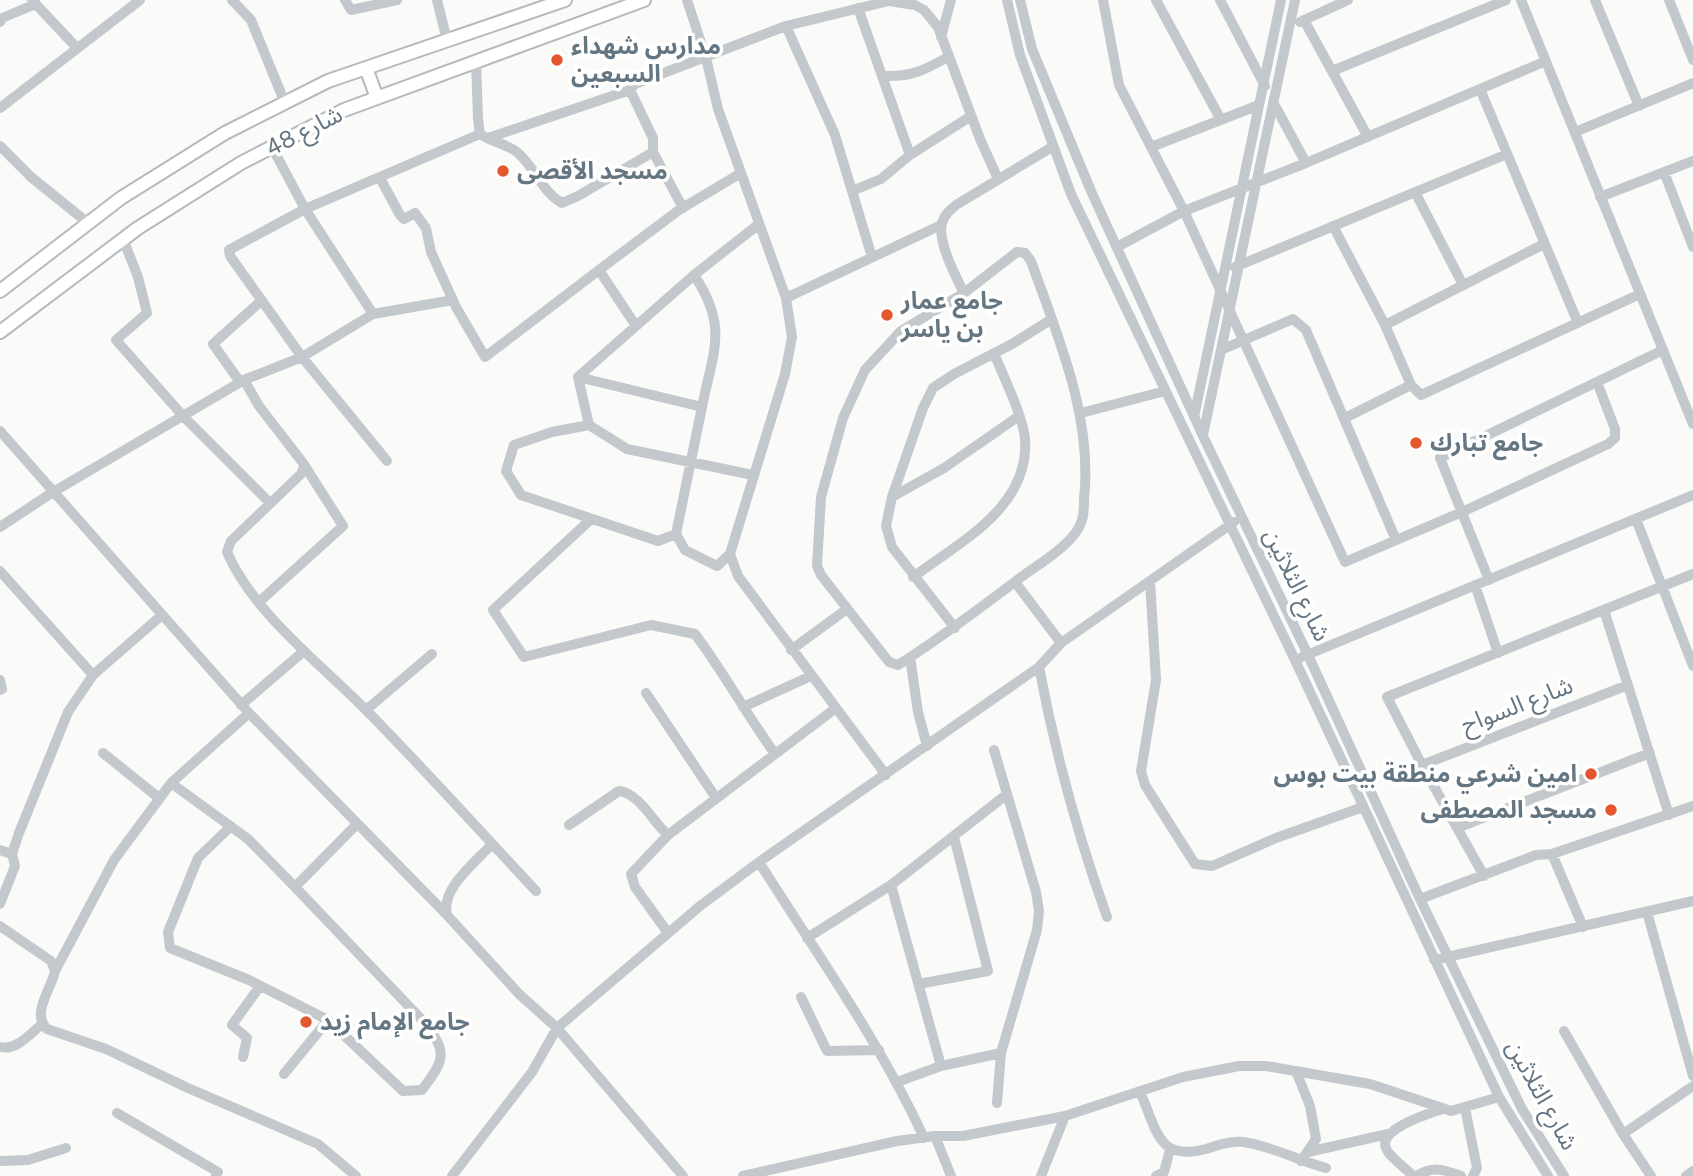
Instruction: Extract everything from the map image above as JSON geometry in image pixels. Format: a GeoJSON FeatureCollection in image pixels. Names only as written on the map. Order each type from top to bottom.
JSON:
{"type":"FeatureCollection","features":[{"type":"Feature","properties":{"kind":"main road","name":"شارع 48"},"geometry":{"type":"LineString","coordinates":[[0,291],[121,198],[225,134],[328,80],[565,0]]}},
{"type":"Feature","properties":{"kind":"main road","name":"شارع 48"},"geometry":{"type":"LineString","coordinates":[[0,332],[124,239],[242,163],[272,147],[344,110],[644,0]]}},
{"type":"Feature","properties":{"kind":"main road"},"geometry":{"type":"LineString","coordinates":[[366,68],[377,98]]}},
{"type":"Feature","properties":{"kind":"street"},"geometry":{"type":"LineString","coordinates":[[0,108],[140,0]]}},
{"type":"Feature","properties":{"kind":"street"},"geometry":{"type":"LineString","coordinates":[[232,0],[251,20],[285,103]]}},
{"type":"Feature","properties":{"kind":"street"},"geometry":{"type":"LineString","coordinates":[[345,0],[351,10],[397,0]]}},
{"type":"Feature","properties":{"kind":"street"},"geometry":{"type":"LineString","coordinates":[[437,0],[447,40]]}},
{"type":"Feature","properties":{"kind":"street"},"geometry":{"type":"LineString","coordinates":[[687,0],[706,58],[718,109],[786,298],[792,337],[785,374],[730,554],[717,566],[685,550],[676,534],[717,329],[710,302],[694,275]]}},
{"type":"Feature","properties":{"kind":"street"},"geometry":{"type":"LineString","coordinates":[[941,37],[951,0]]}},
{"type":"Feature","properties":{"kind":"street","name":"شارع الثلاثين"},"geometry":{"type":"LineString","coordinates":[[1007,0],[1020,55],[1071,194],[1295,660],[1499,1097],[1548,1176]]}},
{"type":"Feature","properties":{"kind":"street","name":"شارع الثلاثين"},"geometry":{"type":"LineString","coordinates":[[1020,0],[1032,49],[1117,247],[1203,436],[1522,1109],[1564,1176]]}},
{"type":"Feature","properties":{"kind":"street"},"geometry":{"type":"LineString","coordinates":[[1103,0],[1119,85],[1184,211],[1345,562],[1462,512],[1608,444],[1615,438],[1615,429],[1597,382]]}},
{"type":"Feature","properties":{"kind":"street"},"geometry":{"type":"LineString","coordinates":[[1156,0],[1221,120]]}},
{"type":"Feature","properties":{"kind":"street"},"geometry":{"type":"LineString","coordinates":[[1220,0],[1306,163]]}},
{"type":"Feature","properties":{"kind":"street"},"geometry":{"type":"LineString","coordinates":[[1194,416],[1281,0]]}},
{"type":"Feature","properties":{"kind":"street"},"geometry":{"type":"LineString","coordinates":[[1203,436],[1295,0]]}},
{"type":"Feature","properties":{"kind":"street"},"geometry":{"type":"LineString","coordinates":[[1274,34],[1348,0]]}},
{"type":"Feature","properties":{"kind":"street"},"geometry":{"type":"LineString","coordinates":[[1332,71],[1506,0]]}},
{"type":"Feature","properties":{"kind":"street"},"geometry":{"type":"LineString","coordinates":[[1521,0],[1692,419]]}},
{"type":"Feature","properties":{"kind":"street"},"geometry":{"type":"LineString","coordinates":[[1595,0],[1639,106]]}},
{"type":"Feature","properties":{"kind":"street"},"geometry":{"type":"LineString","coordinates":[[1669,0],[1693,60]]}},
{"type":"Feature","properties":{"kind":"street"},"geometry":{"type":"LineString","coordinates":[[387,461],[302,357],[230,257],[229,250],[305,209],[483,136],[630,89],[635,84],[786,26],[889,1],[915,5],[930,16],[938,27],[971,116],[999,179]]}},
{"type":"Feature","properties":{"kind":"street"},"geometry":{"type":"LineString","coordinates":[[0,22],[2,18],[34,2],[77,48]]}},
{"type":"Feature","properties":{"kind":"street"},"geometry":{"type":"LineString","coordinates":[[858,8],[910,155]]}},
{"type":"Feature","properties":{"kind":"street"},"geometry":{"type":"LineString","coordinates":[[1304,20],[1368,137]]}},
{"type":"Feature","properties":{"kind":"street"},"geometry":{"type":"LineString","coordinates":[[786,26],[835,135],[872,257]]}},
{"type":"Feature","properties":{"kind":"street"},"geometry":{"type":"LineString","coordinates":[[884,76],[905,77],[948,57]]}},
{"type":"Feature","properties":{"kind":"street"},"geometry":{"type":"LineString","coordinates":[[1117,247],[1184,211],[1306,163],[1546,61]]}},
{"type":"Feature","properties":{"kind":"street"},"geometry":{"type":"LineString","coordinates":[[476,62],[478,119],[483,136]]}},
{"type":"Feature","properties":{"kind":"street"},"geometry":{"type":"LineString","coordinates":[[1575,132],[1693,83]]}},
{"type":"Feature","properties":{"kind":"street"},"geometry":{"type":"LineString","coordinates":[[630,89],[653,138],[653,152],[683,208]]}},
{"type":"Feature","properties":{"kind":"street"},"geometry":{"type":"LineString","coordinates":[[1480,89],[1577,323]]}},
{"type":"Feature","properties":{"kind":"street"},"geometry":{"type":"LineString","coordinates":[[1151,147],[1259,105]]}},
{"type":"Feature","properties":{"kind":"street"},"geometry":{"type":"LineString","coordinates":[[852,191],[881,179],[910,155],[971,116]]}},
{"type":"Feature","properties":{"kind":"street"},"geometry":{"type":"LineString","coordinates":[[483,136],[517,151],[551,197],[562,203],[653,152]]}},
{"type":"Feature","properties":{"kind":"street"},"geometry":{"type":"LineString","coordinates":[[0,146],[31,177],[88,223]]}},
{"type":"Feature","properties":{"kind":"street"},"geometry":{"type":"LineString","coordinates":[[272,147],[305,209],[373,314]]}},
{"type":"Feature","properties":{"kind":"street"},"geometry":{"type":"LineString","coordinates":[[964,293],[948,258],[941,225],[947,213],[1052,147]]}},
{"type":"Feature","properties":{"kind":"street"},"geometry":{"type":"LineString","coordinates":[[1224,271],[1507,154]]}},
{"type":"Feature","properties":{"kind":"street"},"geometry":{"type":"LineString","coordinates":[[1600,197],[1693,161]]}},
{"type":"Feature","properties":{"kind":"street"},"geometry":{"type":"LineString","coordinates":[[1664,172],[1693,247]]}},
{"type":"Feature","properties":{"kind":"street"},"geometry":{"type":"LineString","coordinates":[[380,178],[400,215],[404,219],[415,213],[426,228],[431,252],[453,300],[485,357],[683,208],[741,173]]}},
{"type":"Feature","properties":{"kind":"street"},"geometry":{"type":"LineString","coordinates":[[1415,192],[1463,285]]}},
{"type":"Feature","properties":{"kind":"street"},"geometry":{"type":"LineString","coordinates":[[579,377],[694,275],[759,224]]}},
{"type":"Feature","properties":{"kind":"street"},"geometry":{"type":"LineString","coordinates":[[786,298],[941,225]]}},
{"type":"Feature","properties":{"kind":"street"},"geometry":{"type":"LineString","coordinates":[[1333,226],[1385,325],[1411,386],[1421,395],[1640,294]]}},
{"type":"Feature","properties":{"kind":"street"},"geometry":{"type":"LineString","coordinates":[[124,239],[147,313],[116,340],[183,416],[270,503]]}},
{"type":"Feature","properties":{"kind":"street"},"geometry":{"type":"LineString","coordinates":[[1385,325],[1544,244]]}},
{"type":"Feature","properties":{"kind":"street"},"geometry":{"type":"LineString","coordinates":[[1017,252],[1025,253],[1031,261],[1052,319],[1081,413],[1087,477],[1082,522],[1070,540],[955,628],[898,665],[889,662],[821,575],[816,558],[821,497],[843,418],[865,370],[901,331],[964,293],[1017,252]]}},
{"type":"Feature","properties":{"kind":"street"},"geometry":{"type":"LineString","coordinates":[[598,270],[636,326]]}},
{"type":"Feature","properties":{"kind":"street"},"geometry":{"type":"LineString","coordinates":[[0,527],[53,492],[242,381],[302,357],[373,314],[453,300]]}},
{"type":"Feature","properties":{"kind":"street"},"geometry":{"type":"LineString","coordinates":[[260,602],[343,526],[304,467],[213,344],[261,301]]}},
{"type":"Feature","properties":{"kind":"street"},"geometry":{"type":"LineString","coordinates":[[955,628],[892,547],[886,526],[892,497],[923,408],[933,388],[1052,319]]}},
{"type":"Feature","properties":{"kind":"street"},"geometry":{"type":"LineString","coordinates":[[1221,349],[1293,319],[1301,324],[1345,418],[1396,540]]}},
{"type":"Feature","properties":{"kind":"street"},"geometry":{"type":"LineString","coordinates":[[1489,580],[1440,458],[1663,350]]}},
{"type":"Feature","properties":{"kind":"street"},"geometry":{"type":"LineString","coordinates":[[913,577],[996,515],[1012,494],[1025,459],[1025,436],[994,354]]}},
{"type":"Feature","properties":{"kind":"street"},"geometry":{"type":"LineString","coordinates":[[579,377],[702,407]]}},
{"type":"Feature","properties":{"kind":"street"},"geometry":{"type":"LineString","coordinates":[[579,377],[589,425]]}},
{"type":"Feature","properties":{"kind":"street"},"geometry":{"type":"LineString","coordinates":[[1345,418],[1411,386]]}},
{"type":"Feature","properties":{"kind":"street"},"geometry":{"type":"LineString","coordinates":[[1081,413],[1165,391]]}},
{"type":"Feature","properties":{"kind":"street"},"geometry":{"type":"LineString","coordinates":[[892,497],[944,468],[1018,416]]}},
{"type":"Feature","properties":{"kind":"street"},"geometry":{"type":"LineString","coordinates":[[676,534],[658,541],[521,495],[506,471],[514,445],[552,432],[589,425],[628,449],[753,475]]}},
{"type":"Feature","properties":{"kind":"street"},"geometry":{"type":"LineString","coordinates":[[0,431],[245,709],[447,915],[519,994],[557,1028],[683,1176]]}},
{"type":"Feature","properties":{"kind":"street"},"geometry":{"type":"LineString","coordinates":[[304,467],[301,474],[231,541],[227,552],[234,568],[304,651],[366,710],[536,891]]}},
{"type":"Feature","properties":{"kind":"street"},"geometry":{"type":"LineString","coordinates":[[1295,660],[1693,495]]}},
{"type":"Feature","properties":{"kind":"street"},"geometry":{"type":"LineString","coordinates":[[452,1176],[532,1072],[557,1028],[668,933],[759,862],[1039,667],[1061,643],[1228,524],[1242,519]]}},
{"type":"Feature","properties":{"kind":"street"},"geometry":{"type":"LineString","coordinates":[[1636,519],[1693,666]]}},
{"type":"Feature","properties":{"kind":"street"},"geometry":{"type":"LineString","coordinates":[[590,520],[493,610],[524,657],[651,625],[695,634],[715,660],[775,754]]}},
{"type":"Feature","properties":{"kind":"street"},"geometry":{"type":"LineString","coordinates":[[730,554],[737,576],[886,775]]}},
{"type":"Feature","properties":{"kind":"street"},"geometry":{"type":"LineString","coordinates":[[0,571],[93,675]]}},
{"type":"Feature","properties":{"kind":"street"},"geometry":{"type":"LineString","coordinates":[[1484,876],[1387,697],[1693,574]]}},
{"type":"Feature","properties":{"kind":"street"},"geometry":{"type":"LineString","coordinates":[[1150,581],[1156,680],[1141,757],[1141,771],[1144,785],[1195,864],[1212,866],[1276,838],[1363,807]]}},
{"type":"Feature","properties":{"kind":"street"},"geometry":{"type":"LineString","coordinates":[[1015,582],[1061,643]]}},
{"type":"Feature","properties":{"kind":"street"},"geometry":{"type":"LineString","coordinates":[[1475,585],[1498,653]]}},
{"type":"Feature","properties":{"kind":"street"},"geometry":{"type":"LineString","coordinates":[[791,650],[847,609]]}},
{"type":"Feature","properties":{"kind":"street"},"geometry":{"type":"LineString","coordinates":[[1604,610],[1669,815]]}},
{"type":"Feature","properties":{"kind":"street"},"geometry":{"type":"LineString","coordinates":[[0,904],[15,866],[12,854],[68,712],[93,675],[162,615]]}},
{"type":"Feature","properties":{"kind":"street"},"geometry":{"type":"LineString","coordinates":[[304,651],[159,798],[114,860],[55,971],[40,1013],[42,1024],[47,1029],[106,1049],[318,1144],[356,1176]]}},
{"type":"Feature","properties":{"kind":"street"},"geometry":{"type":"LineString","coordinates":[[366,710],[432,654]]}},
{"type":"Feature","properties":{"kind":"street"},"geometry":{"type":"LineString","coordinates":[[910,657],[927,746]]}},
{"type":"Feature","properties":{"kind":"street"},"geometry":{"type":"LineString","coordinates":[[1039,667],[1048,719],[1090,870],[1107,917]]}},
{"type":"Feature","properties":{"kind":"street"},"geometry":{"type":"LineString","coordinates":[[743,707],[811,676]]}},
{"type":"Feature","properties":{"kind":"street"},"geometry":{"type":"LineString","coordinates":[[0,680],[0,690]]}},
{"type":"Feature","properties":{"kind":"street","name":"شارع السواح"},"geometry":{"type":"LineString","coordinates":[[1422,765],[1628,685]]}},
{"type":"Feature","properties":{"kind":"street"},"geometry":{"type":"LineString","coordinates":[[646,692],[716,798]]}},
{"type":"Feature","properties":{"kind":"street"},"geometry":{"type":"LineString","coordinates":[[668,933],[635,887],[631,874],[668,835],[836,708]]}},
{"type":"Feature","properties":{"kind":"street"},"geometry":{"type":"LineString","coordinates":[[994,750],[1036,892],[1039,921],[1001,1053],[997,1103]]}},
{"type":"Feature","properties":{"kind":"street"},"geometry":{"type":"LineString","coordinates":[[103,753],[159,798]]}},
{"type":"Feature","properties":{"kind":"street"},"geometry":{"type":"LineString","coordinates":[[1457,828],[1650,753]]}},
{"type":"Feature","properties":{"kind":"street"},"geometry":{"type":"LineString","coordinates":[[171,783],[231,826],[247,839],[431,1030],[443,1053],[439,1067],[422,1090],[403,1091],[328,1020],[260,986],[170,948],[168,932],[198,858],[231,826]]}},
{"type":"Feature","properties":{"kind":"street"},"geometry":{"type":"LineString","coordinates":[[569,825],[619,791],[634,798],[668,835]]}},
{"type":"Feature","properties":{"kind":"street"},"geometry":{"type":"LineString","coordinates":[[807,938],[891,885],[1006,795]]}},
{"type":"Feature","properties":{"kind":"street"},"geometry":{"type":"LineString","coordinates":[[1420,898],[1536,855],[1552,854],[1693,806]]}},
{"type":"Feature","properties":{"kind":"street"},"geometry":{"type":"LineString","coordinates":[[295,887],[357,824]]}},
{"type":"Feature","properties":{"kind":"street"},"geometry":{"type":"LineString","coordinates":[[919,984],[988,971],[954,837]]}},
{"type":"Feature","properties":{"kind":"street"},"geometry":{"type":"LineString","coordinates":[[447,915],[444,906],[454,886],[492,844]]}},
{"type":"Feature","properties":{"kind":"street"},"geometry":{"type":"LineString","coordinates":[[0,850],[12,854]]}},
{"type":"Feature","properties":{"kind":"street"},"geometry":{"type":"LineString","coordinates":[[1552,854],[1583,927]]}},
{"type":"Feature","properties":{"kind":"street"},"geometry":{"type":"LineString","coordinates":[[759,862],[849,999],[951,1176]]}},
{"type":"Feature","properties":{"kind":"street"},"geometry":{"type":"LineString","coordinates":[[891,885],[941,1066]]}},
{"type":"Feature","properties":{"kind":"street"},"geometry":{"type":"LineString","coordinates":[[1434,960],[1693,901]]}},
{"type":"Feature","properties":{"kind":"street"},"geometry":{"type":"LineString","coordinates":[[1647,912],[1693,1076]]}},
{"type":"Feature","properties":{"kind":"street"},"geometry":{"type":"LineString","coordinates":[[0,926],[51,961],[55,971]]}},
{"type":"Feature","properties":{"kind":"street"},"geometry":{"type":"LineString","coordinates":[[243,1057],[247,1038],[232,1025],[260,986]]}},
{"type":"Feature","properties":{"kind":"street"},"geometry":{"type":"LineString","coordinates":[[801,997],[827,1051],[879,1050]]}},
{"type":"Feature","properties":{"kind":"street"},"geometry":{"type":"LineString","coordinates":[[284,1074],[328,1020]]}},
{"type":"Feature","properties":{"kind":"street"},"geometry":{"type":"LineString","coordinates":[[0,1048],[14,1046],[42,1024]]}},
{"type":"Feature","properties":{"kind":"street"},"geometry":{"type":"LineString","coordinates":[[1564,1031],[1623,1134],[1651,1176]]}},
{"type":"Feature","properties":{"kind":"street"},"geometry":{"type":"LineString","coordinates":[[897,1082],[941,1066],[1001,1053]]}},
{"type":"Feature","properties":{"kind":"street"},"geometry":{"type":"LineString","coordinates":[[743,1176],[897,1141],[963,1136],[1065,1116],[1190,1075],[1239,1066],[1257,1065],[1378,1086],[1451,1111],[1499,1097]]}},
{"type":"Feature","properties":{"kind":"street"},"geometry":{"type":"LineString","coordinates":[[1296,1071],[1314,1122],[1316,1139],[1301,1161]]}},
{"type":"Feature","properties":{"kind":"street"},"geometry":{"type":"LineString","coordinates":[[1623,1134],[1693,1086]]}},
{"type":"Feature","properties":{"kind":"street"},"geometry":{"type":"LineString","coordinates":[[1140,1092],[1160,1138],[1170,1150],[1187,1153],[1242,1142],[1326,1168]]}},
{"type":"Feature","properties":{"kind":"street"},"geometry":{"type":"LineString","coordinates":[[1465,1108],[1477,1168],[1474,1176]]}},
{"type":"Feature","properties":{"kind":"street"},"geometry":{"type":"LineString","coordinates":[[1308,1152],[1388,1134],[1400,1126],[1442,1109]]}},
{"type":"Feature","properties":{"kind":"street"},"geometry":{"type":"LineString","coordinates":[[117,1113],[218,1172],[216,1176]]}},
{"type":"Feature","properties":{"kind":"street"},"geometry":{"type":"LineString","coordinates":[[1041,1176],[1065,1116]]}},
{"type":"Feature","properties":{"kind":"street"},"geometry":{"type":"LineString","coordinates":[[1388,1134],[1386,1150],[1414,1176],[1428,1169],[1438,1168],[1461,1176]]}},
{"type":"Feature","properties":{"kind":"street"},"geometry":{"type":"LineString","coordinates":[[0,1161],[28,1160],[66,1148]]}},
{"type":"Feature","properties":{"kind":"street"},"geometry":{"type":"LineString","coordinates":[[1162,1175],[1170,1150]]}},
{"type":"Feature","properties":{"kind":"street"},"geometry":{"type":"LineString","coordinates":[[1686,1176],[1693,1171]]}},
{"type":"Feature","properties":{"kind":"place","name":"مدارس شهداء السبعين"},"geometry":{"type":"Point","coordinates":[557,60]}},
{"type":"Feature","properties":{"kind":"place","name":"مسجد الأقصى"},"geometry":{"type":"Point","coordinates":[503,171]}},
{"type":"Feature","properties":{"kind":"place","name":"جامع عمار بن ياسر"},"geometry":{"type":"Point","coordinates":[887,315]}},
{"type":"Feature","properties":{"kind":"place","name":"جامع تبارك"},"geometry":{"type":"Point","coordinates":[1416,443]}},
{"type":"Feature","properties":{"kind":"place","name":"امين شرعي منطقة بيت بوس"},"geometry":{"type":"Point","coordinates":[1591,774]}},
{"type":"Feature","properties":{"kind":"place","name":"مسجد المصطفى"},"geometry":{"type":"Point","coordinates":[1611,810]}},
{"type":"Feature","properties":{"kind":"place","name":"جامع الإمام زيد"},"geometry":{"type":"Point","coordinates":[306,1022]}}]}
